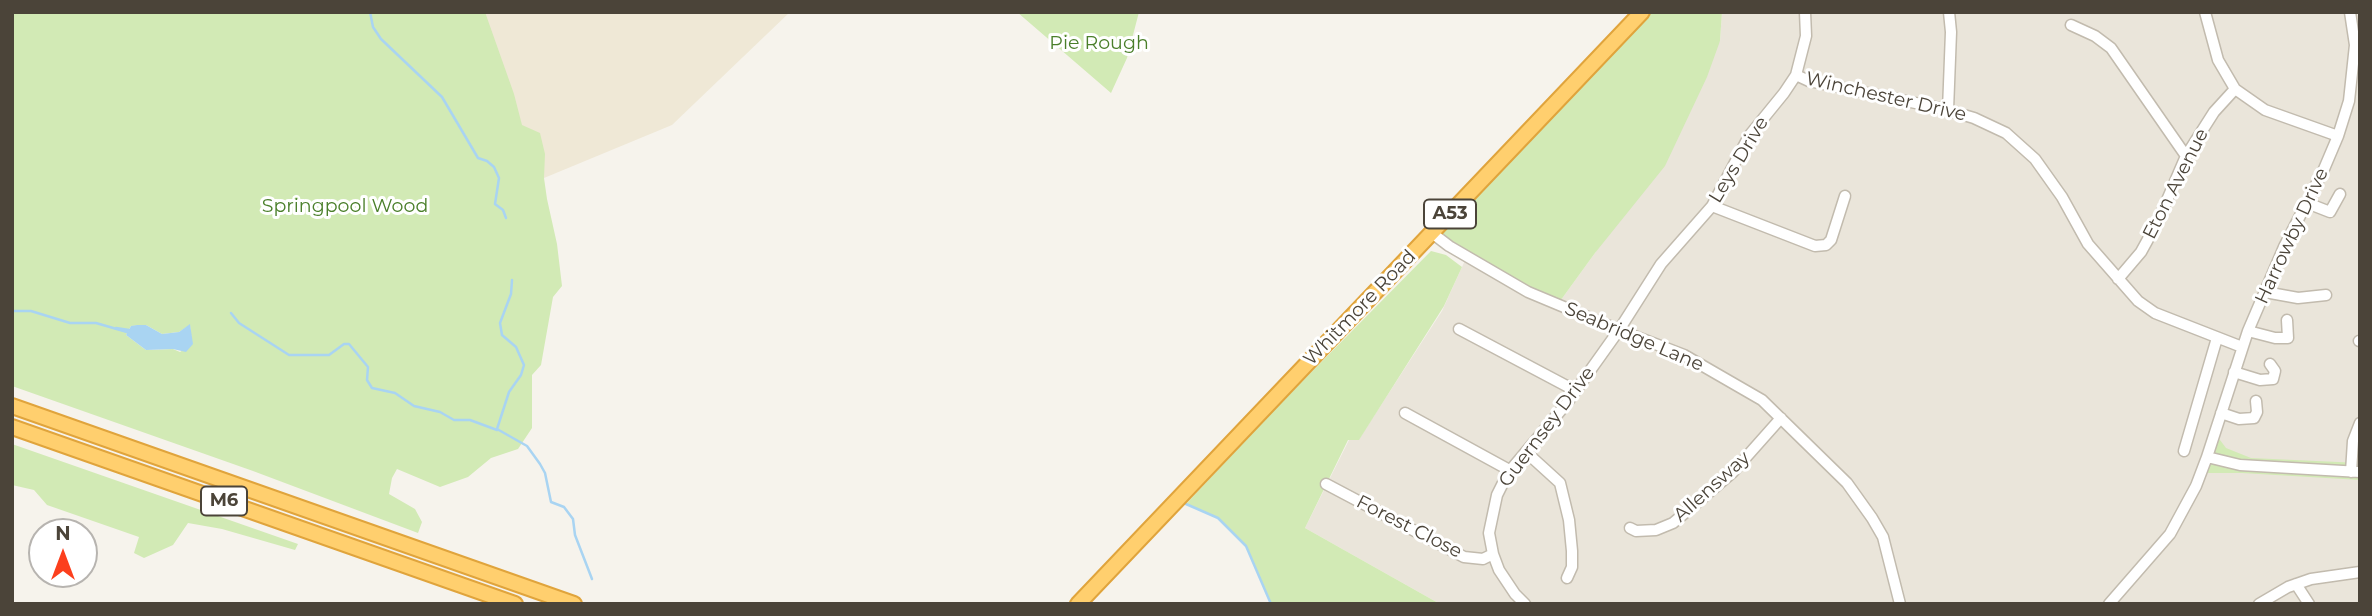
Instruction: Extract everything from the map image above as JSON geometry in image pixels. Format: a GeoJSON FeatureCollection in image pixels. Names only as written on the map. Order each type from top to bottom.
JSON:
{"type":"FeatureCollection","features":[{"type":"Feature","properties":{"kind":"highway","name":"Whitmore Road"},"geometry":{"type":"LineString","coordinates":[[1078,604],[1642,12]]}},
{"type":"Feature","properties":{"kind":"highway","name":"M6"},"geometry":{"type":"LineString","coordinates":[[12,406],[573,604]]}},
{"type":"Feature","properties":{"kind":"highway","name":"M6"},"geometry":{"type":"LineString","coordinates":[[12,427],[515,604]]}},
{"type":"Feature","properties":{"kind":"street","name":"Leys Drive"},"geometry":{"type":"LineString","coordinates":[[1619,330],[1661,264],[1713,206],[1749,136],[1796,75],[1806,36],[1805,12]]}},
{"type":"Feature","properties":{"kind":"street"},"geometry":{"type":"LineString","coordinates":[[1948,110],[1951,32],[1949,12]]}},
{"type":"Feature","properties":{"kind":"street"},"geometry":{"type":"LineString","coordinates":[[2206,12],[2218,60],[2235,89],[2265,110],[2339,136]]}},
{"type":"Feature","properties":{"kind":"street","name":"Harrowby Drive"},"geometry":{"type":"LineString","coordinates":[[2207,457],[2248,331],[2284,247],[2339,136],[2349,101],[2357,45],[2350,12]]}},
{"type":"Feature","properties":{"kind":"street"},"geometry":{"type":"LineString","coordinates":[[2071,25],[2095,36],[2111,48],[2186,156]]}},
{"type":"Feature","properties":{"kind":"street","name":"Winchester Drive"},"geometry":{"type":"LineString","coordinates":[[1796,75],[1808,81],[1948,110],[1974,118],[2006,133],[2035,159],[2062,197],[2088,244],[2138,301],[2155,313],[2242,347]]}},
{"type":"Feature","properties":{"kind":"street","name":"Eton Avenue"},"geometry":{"type":"LineString","coordinates":[[2118,279],[2141,252],[2158,222],[2186,156],[2214,112],[2235,89]]}},
{"type":"Feature","properties":{"kind":"street"},"geometry":{"type":"LineString","coordinates":[[2307,202],[2330,212],[2340,194]]}},
{"type":"Feature","properties":{"kind":"street"},"geometry":{"type":"LineString","coordinates":[[1713,206],[1815,246],[1826,245],[1831,240],[1845,196]]}},
{"type":"Feature","properties":{"kind":"street","name":"Seabridge Lane"},"geometry":{"type":"LineString","coordinates":[[1432,233],[1449,246],[1528,292],[1684,355],[1742,386],[1762,400],[1847,483],[1872,518],[1884,537],[1900,604]]}},
{"type":"Feature","properties":{"kind":"street"},"geometry":{"type":"LineString","coordinates":[[2265,292],[2298,298],[2326,295]]}},
{"type":"Feature","properties":{"kind":"street"},"geometry":{"type":"LineString","coordinates":[[2248,331],[2275,338],[2288,338],[2287,320]]}},
{"type":"Feature","properties":{"kind":"street"},"geometry":{"type":"LineString","coordinates":[[1459,329],[1576,391]]}},
{"type":"Feature","properties":{"kind":"street","name":"Guernsey Drive"},"geometry":{"type":"LineString","coordinates":[[1525,604],[1499,570],[1493,554],[1489,533],[1497,495],[1511,471],[1576,391],[1619,330]]}},
{"type":"Feature","properties":{"kind":"street"},"geometry":{"type":"LineString","coordinates":[[2184,451],[2217,338]]}},
{"type":"Feature","properties":{"kind":"street"},"geometry":{"type":"LineString","coordinates":[[2234,372],[2260,380],[2273,379],[2275,371],[2270,364]]}},
{"type":"Feature","properties":{"kind":"street"},"geometry":{"type":"LineString","coordinates":[[2221,413],[2239,419],[2254,418],[2257,412],[2256,401]]}},
{"type":"Feature","properties":{"kind":"street"},"geometry":{"type":"LineString","coordinates":[[1405,413],[1511,471]]}},
{"type":"Feature","properties":{"kind":"street","name":"Allensway"},"geometry":{"type":"LineString","coordinates":[[1630,528],[1636,531],[1656,530],[1673,523],[1733,472],[1782,418]]}},
{"type":"Feature","properties":{"kind":"street"},"geometry":{"type":"LineString","coordinates":[[2109,604],[2170,534],[2196,486],[2207,457],[2240,465],[2355,472],[2353,441],[2360,423]]}},
{"type":"Feature","properties":{"kind":"street"},"geometry":{"type":"LineString","coordinates":[[1527,453],[1560,483],[1569,520],[1572,551],[1572,567],[1567,578]]}},
{"type":"Feature","properties":{"kind":"street","name":"Forest Close"},"geometry":{"type":"LineString","coordinates":[[1326,484],[1464,556],[1483,559],[1493,554]]}},
{"type":"Feature","properties":{"kind":"street"},"geometry":{"type":"LineString","coordinates":[[2259,604],[2296,584],[2321,577],[2360,572]]}},
{"type":"Feature","properties":{"kind":"street"},"geometry":{"type":"LineString","coordinates":[[2296,584],[2309,604]]}},
{"type":"Feature","properties":{"kind":"shaded area"},"geometry":{"type":"Polygon","coordinates":[[[388,12],[790,12],[672,125],[544,178],[388,12]]]}},
{"type":"Feature","properties":{"kind":"shaded area"},"geometry":{"type":"Polygon","coordinates":[[[1722,12],[2360,12],[2360,604],[1440,604],[1305,528],[1349,440],[1359,439],[1442,311],[1467,256],[1558,304],[1595,253],[1720,41],[1722,12]]]}},
{"type":"Feature","properties":{"kind":"green space","name":"Springpool Wood"},"geometry":{"type":"Polygon","coordinates":[[[485,12],[522,125],[540,133],[545,154],[547,199],[557,244],[562,286],[553,297],[541,365],[532,375],[532,428],[518,449],[491,458],[468,477],[440,487],[397,469],[389,494],[415,509],[422,522],[418,533],[253,471],[12,386],[12,13],[485,12]],[[146,325],[131,326],[126,335],[146,350],[173,349],[180,352],[192,344],[190,325],[179,332],[162,334],[146,325]]]}},
{"type":"Feature","properties":{"kind":"green space","name":"Pie Rough"},"geometry":{"type":"Polygon","coordinates":[[[1017,12],[1139,12],[1127,58],[1111,93],[1017,12]]]}},
{"type":"Feature","properties":{"kind":"green space"},"geometry":{"type":"Polygon","coordinates":[[[1642,12],[1722,12],[1720,41],[1707,77],[1665,166],[1558,304],[1432,233],[1642,12]]]}},
{"type":"Feature","properties":{"kind":"green space"},"geometry":{"type":"Polygon","coordinates":[[[1431,251],[1446,255],[1462,267],[1444,306],[1359,440],[1348,440],[1305,528],[1440,604],[1271,604],[1246,546],[1218,518],[1186,504],[1271,413],[1431,251]]]}},
{"type":"Feature","properties":{"kind":"green space"},"geometry":{"type":"Polygon","coordinates":[[[2214,437],[2226,448],[2251,458],[2360,463],[2360,480],[2201,473],[2214,437]]]}},
{"type":"Feature","properties":{"kind":"green space"},"geometry":{"type":"Polygon","coordinates":[[[12,444],[298,544],[295,550],[222,529],[188,523],[173,545],[144,558],[134,553],[139,537],[98,523],[98,518],[84,518],[47,505],[34,490],[12,485],[12,444]]]}},
{"type":"Feature","properties":{"kind":"water"},"geometry":{"type":"Polygon","coordinates":[[[190,324],[193,344],[186,352],[173,349],[146,350],[126,335],[131,326],[146,325],[162,334],[179,332],[190,324]]]}},
{"type":"Feature","properties":{"kind":"waterway"},"geometry":{"type":"LineString","coordinates":[[370,12],[373,27],[381,39],[442,97],[478,158],[494,167],[499,178],[495,204],[503,210],[506,218]]}},
{"type":"Feature","properties":{"kind":"waterway"},"geometry":{"type":"LineString","coordinates":[[512,280],[511,294],[500,323],[502,335],[516,347],[524,365],[521,375],[509,392],[497,429],[527,446],[540,464],[545,473],[551,502],[564,507],[573,519],[575,535],[592,579]]}},
{"type":"Feature","properties":{"kind":"waterway"},"geometry":{"type":"LineString","coordinates":[[12,311],[31,311],[70,323],[96,323],[127,332]]}},
{"type":"Feature","properties":{"kind":"waterway"},"geometry":{"type":"LineString","coordinates":[[231,313],[239,323],[289,355],[329,355],[344,344],[349,344],[368,367],[367,380],[372,388],[395,393],[414,406],[440,412],[454,420],[470,420],[497,430]]}},
{"type":"Feature","properties":{"kind":"waterway"},"geometry":{"type":"LineString","coordinates":[[116,328],[129,330]]}},
{"type":"Feature","properties":{"kind":"waterway"},"geometry":{"type":"LineString","coordinates":[[1186,504],[1218,518],[1246,546],[1271,604]]}}]}
